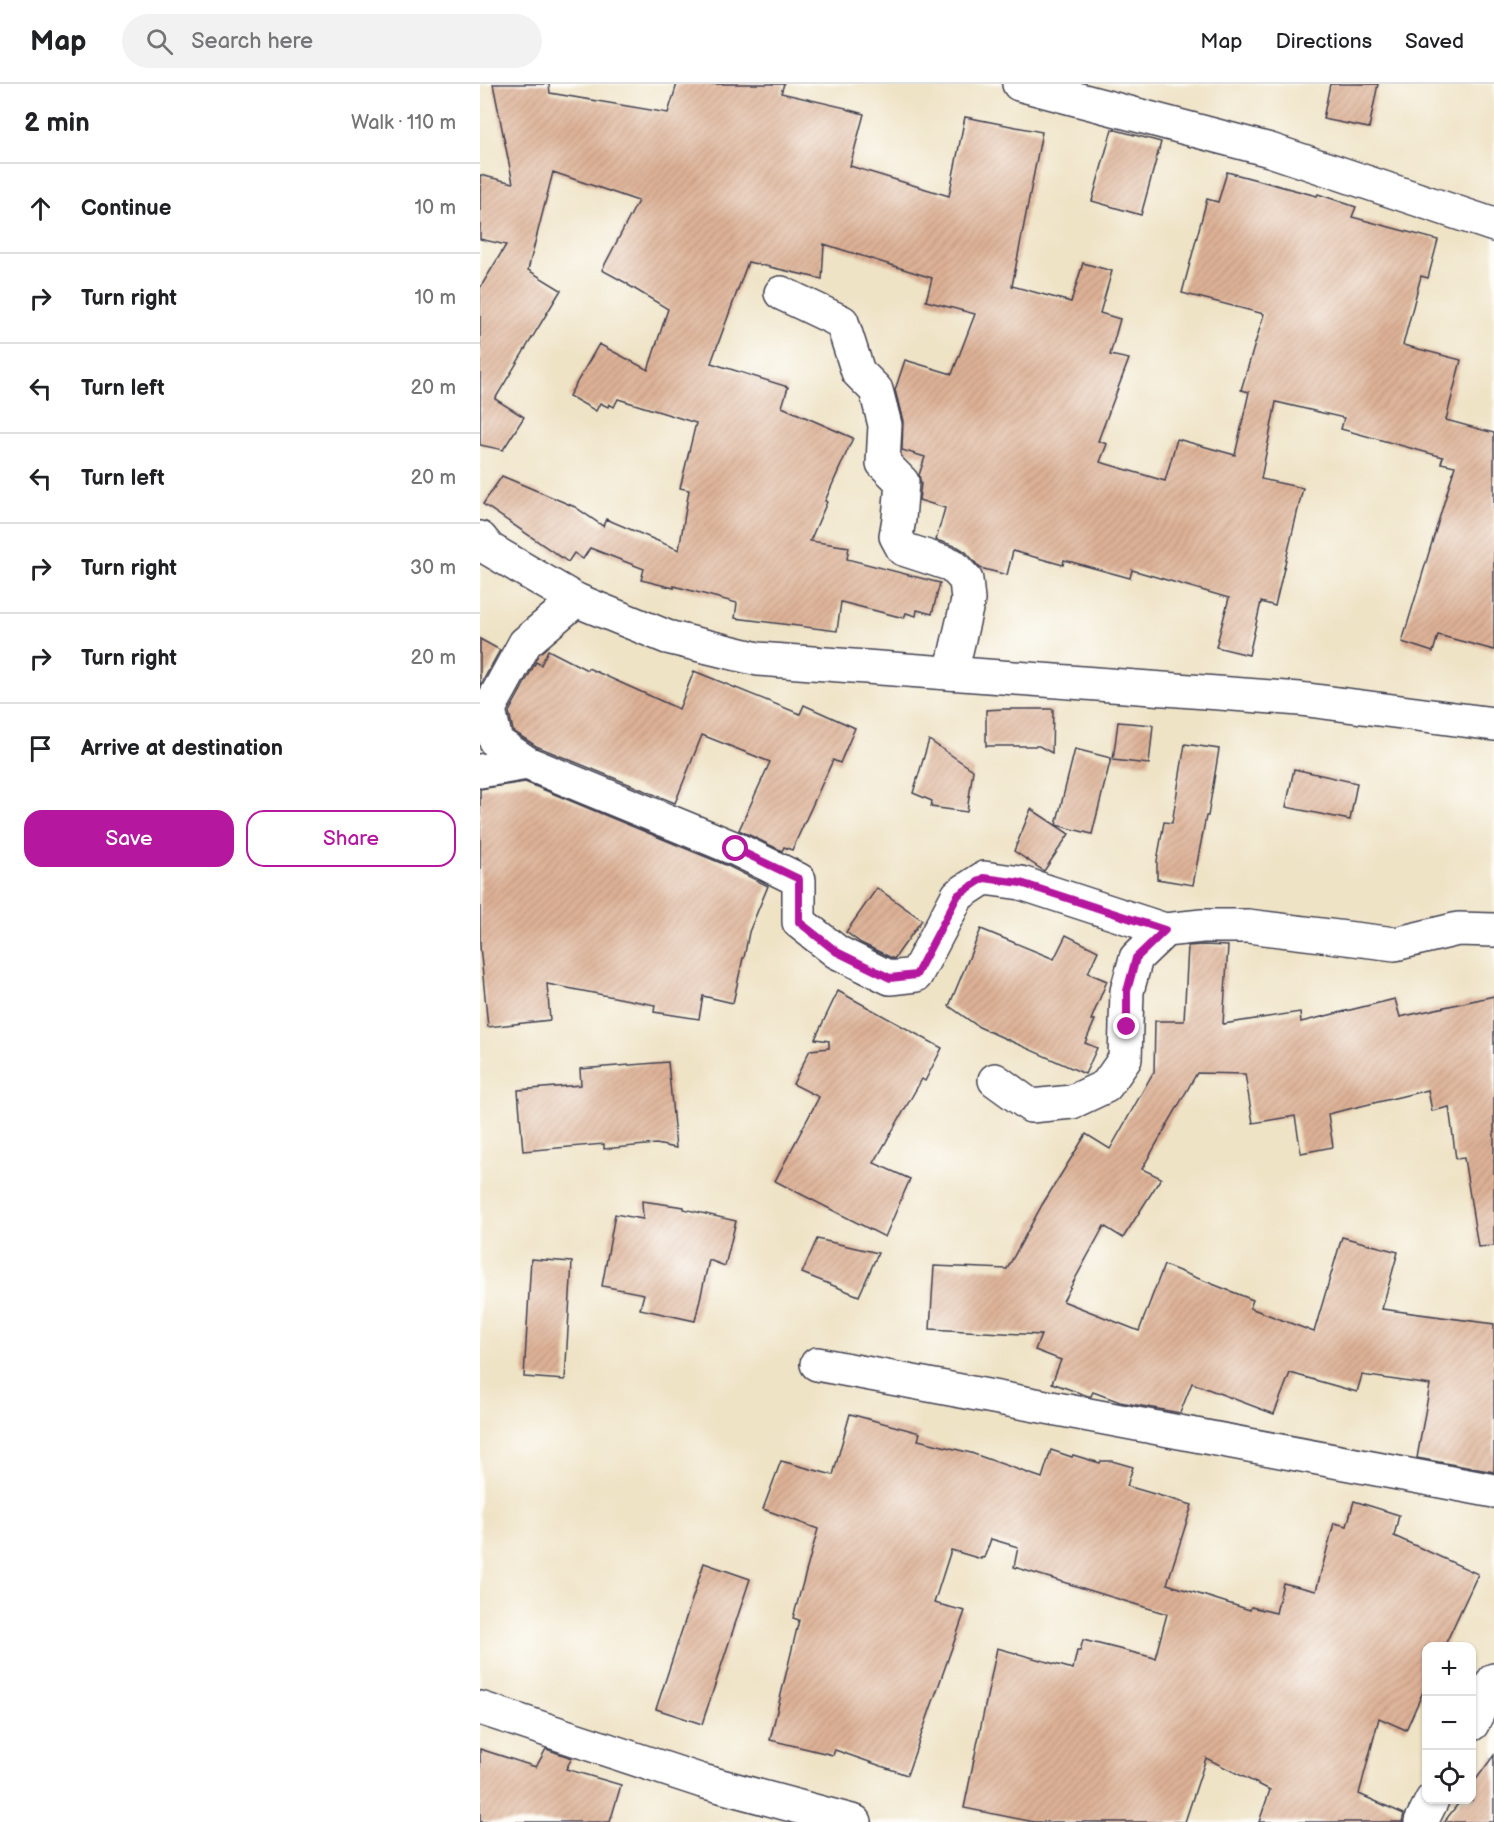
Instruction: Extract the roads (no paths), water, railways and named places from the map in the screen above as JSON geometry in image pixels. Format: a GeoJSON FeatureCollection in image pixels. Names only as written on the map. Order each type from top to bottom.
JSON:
{"type":"FeatureCollection","features":[{"type":"Feature","properties":{"kind":"street"},"geometry":{"type":"LineString","coordinates":[[1019,84],[1270,150],[1494,225]]}},
{"type":"Feature","properties":{"kind":"street"},"geometry":{"type":"LineString","coordinates":[[781,293],[842,322],[858,372],[876,390],[885,425],[883,463],[902,482],[896,536],[903,549],[952,565],[966,580],[968,600],[951,673]]}},
{"type":"Feature","properties":{"kind":"street"},"geometry":{"type":"LineString","coordinates":[[480,538],[489,549],[576,600],[667,637],[758,659],[1300,699],[1494,724]]}},
{"type":"Feature","properties":{"kind":"street"},"geometry":{"type":"LineString","coordinates":[[576,600],[525,643],[489,709],[496,742],[527,763],[736,849],[799,879],[799,922],[837,952],[890,978],[916,975],[958,895],[984,878],[1021,883],[1165,930],[1202,926],[1248,926],[1395,944],[1458,929],[1494,930]]}},
{"type":"Feature","properties":{"kind":"street"},"geometry":{"type":"LineString","coordinates":[[480,771],[527,763]]}},
{"type":"Feature","properties":{"kind":"street"},"geometry":{"type":"LineString","coordinates":[[995,1080],[1031,1106],[1072,1102],[1106,1086],[1125,1059],[1127,991],[1136,958],[1165,930]]}},
{"type":"Feature","properties":{"kind":"street"},"geometry":{"type":"LineString","coordinates":[[817,1364],[1494,1491]]}},
{"type":"Feature","properties":{"kind":"street"},"geometry":{"type":"LineString","coordinates":[[1476,1716],[1494,1680]]}},
{"type":"Feature","properties":{"kind":"street"},"geometry":{"type":"LineString","coordinates":[[480,1708],[702,1781],[855,1822]]}},
{"type":"Feature","properties":{"kind":"street"},"geometry":{"type":"LineString","coordinates":[[1421,1822],[1430,1804]]}}]}
